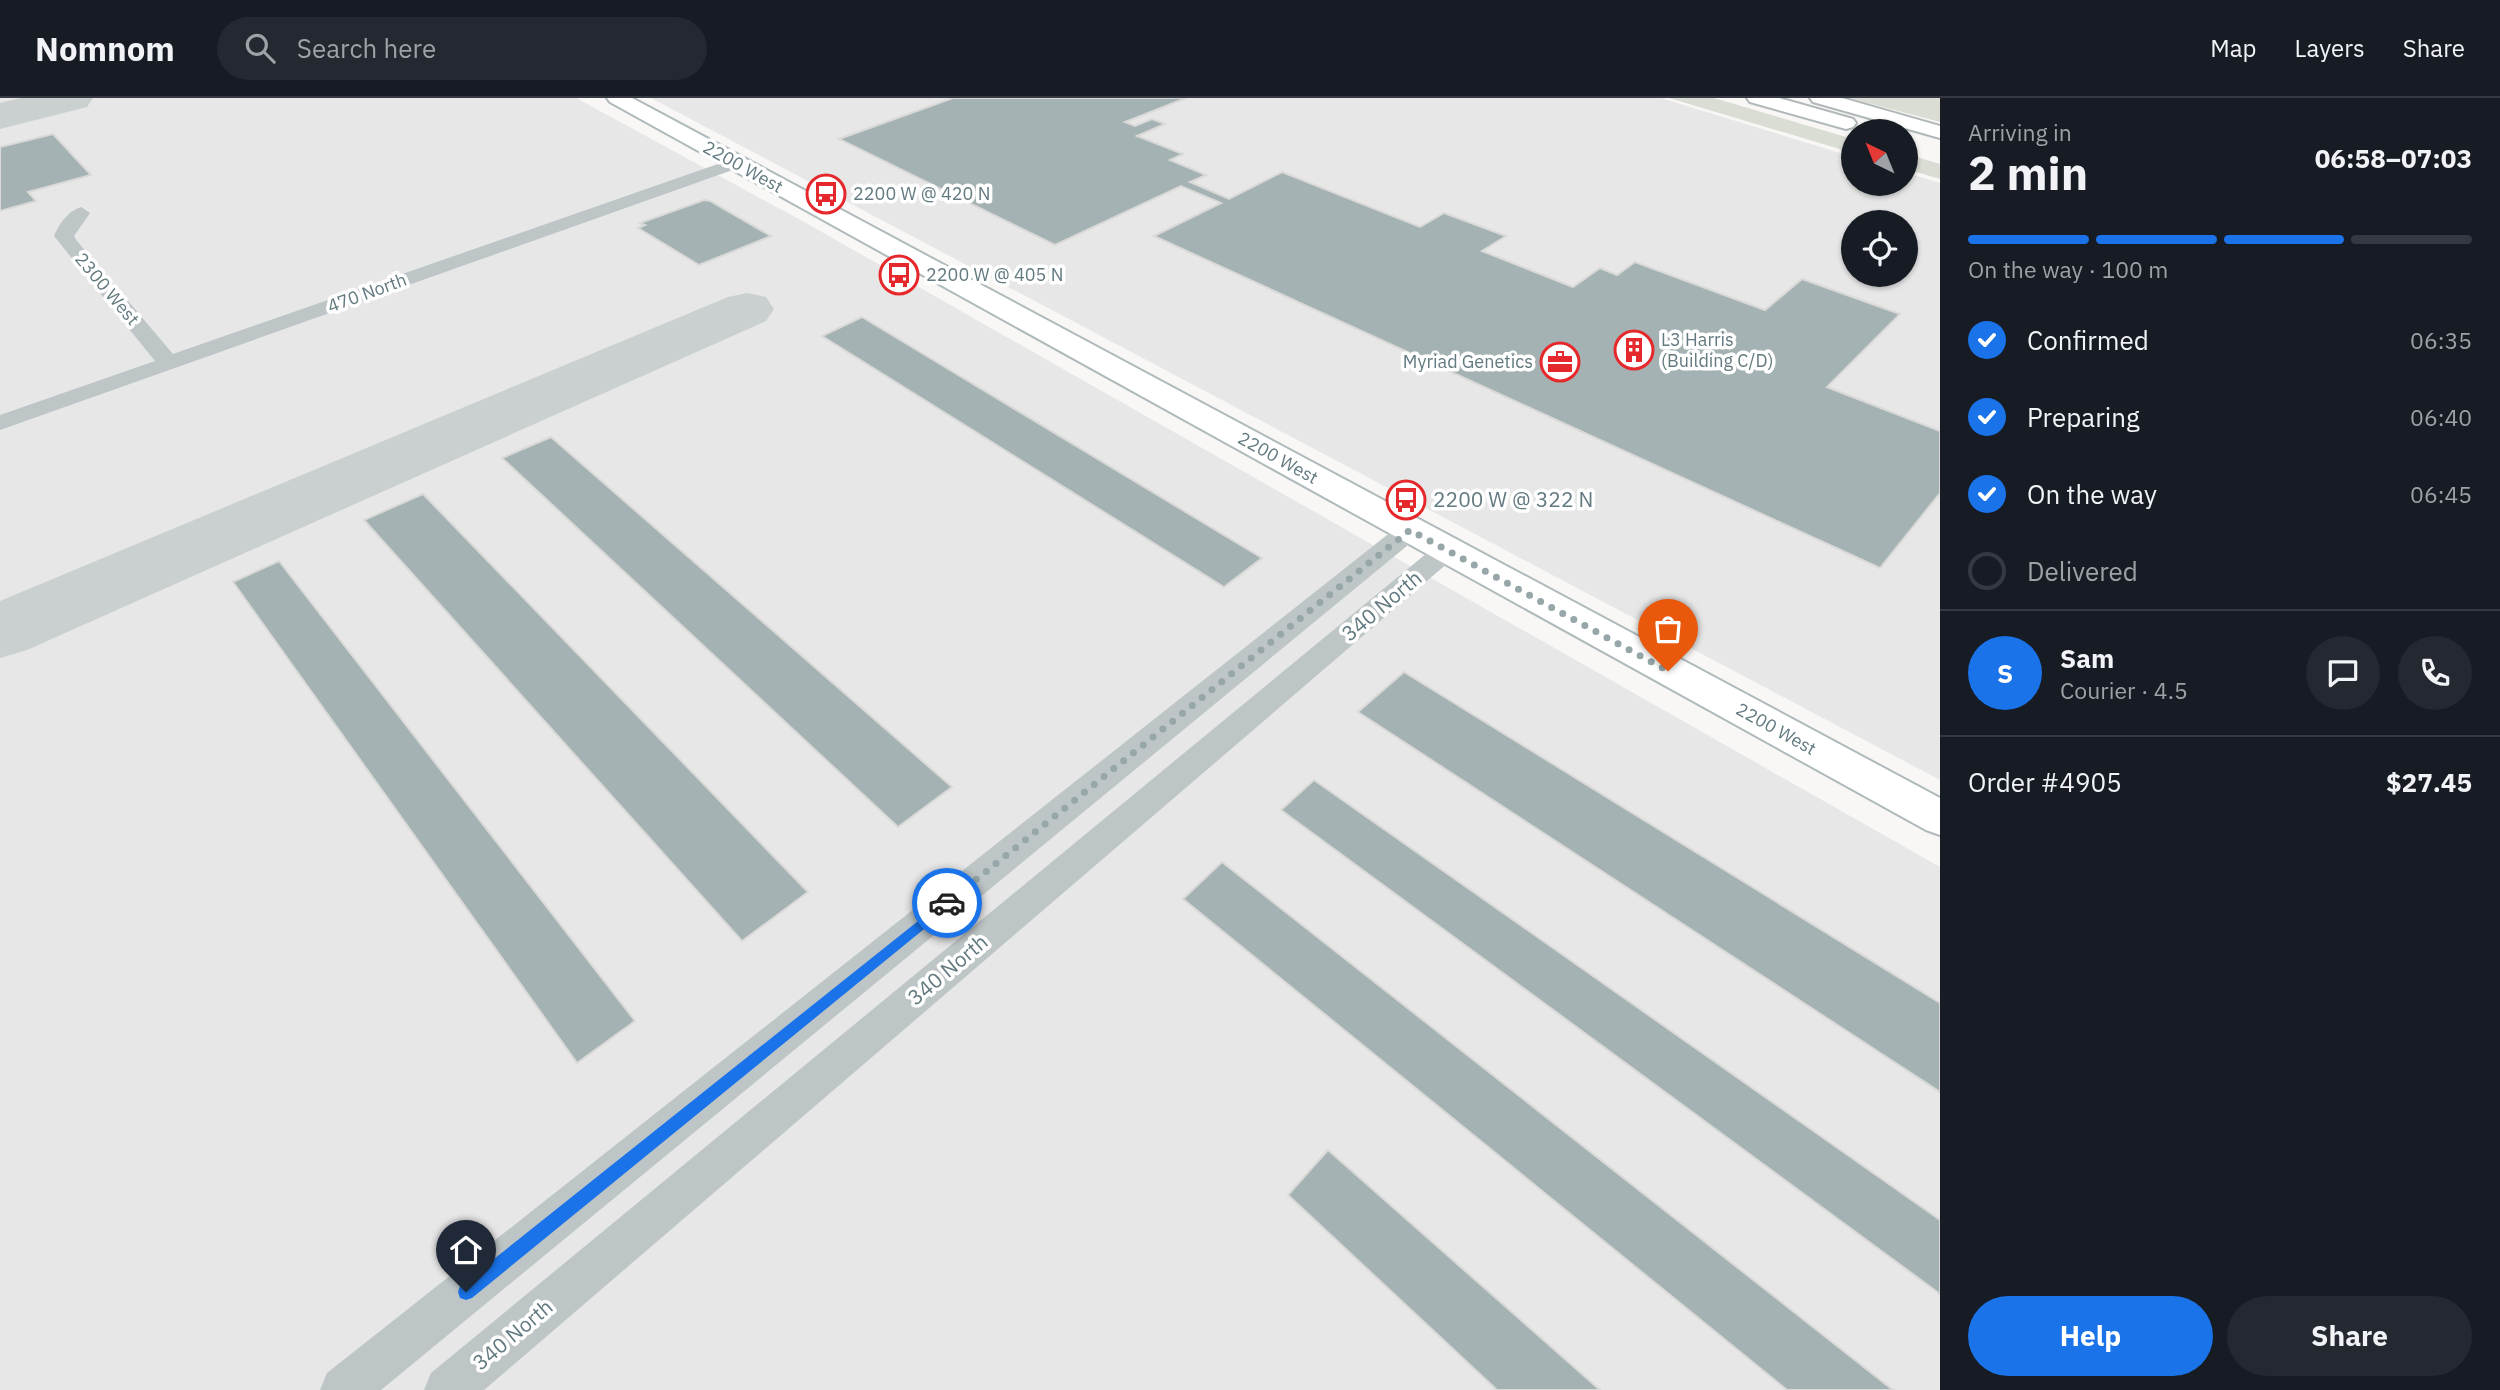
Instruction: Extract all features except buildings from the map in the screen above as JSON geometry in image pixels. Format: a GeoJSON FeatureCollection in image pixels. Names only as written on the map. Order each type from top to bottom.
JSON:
{"type":"FeatureCollection","features":[{"type":"Feature","properties":{"kind":"main road","name":"2200 West"},"geometry":{"type":"LineString","coordinates":[[617,98],[1940,818]]}},
{"type":"Feature","properties":{"kind":"main road"},"geometry":{"type":"LineString","coordinates":[[1757,98],[1841,122]]}},
{"type":"Feature","properties":{"kind":"main road"},"geometry":{"type":"LineString","coordinates":[[1819,98],[1940,132]]}},
{"type":"Feature","properties":{"kind":"main road"},"geometry":{"type":"LineString","coordinates":[[1918,144],[1940,150]]}},
{"type":"Feature","properties":{"kind":"street","name":"470 North"},"geometry":{"type":"LineString","coordinates":[[0,424],[735,163]]}},
{"type":"Feature","properties":{"kind":"street","name":"2300 West"},"geometry":{"type":"LineString","coordinates":[[81,213],[67,228],[64,236],[169,363]]}},
{"type":"Feature","properties":{"kind":"street","name":"340 North"},"geometry":{"type":"LineString","coordinates":[[344,1390],[1410,530]]}},
{"type":"Feature","properties":{"kind":"street","name":"340 North"},"geometry":{"type":"LineString","coordinates":[[448,1390],[1447,550]]}},
{"type":"Feature","properties":{"kind":"shaded area"},"geometry":{"type":"Polygon","coordinates":[[[0,98],[576,98],[806,223],[1940,867],[1940,1390],[0,1390],[0,98]]]}},
{"type":"Feature","properties":{"kind":"shaded area"},"geometry":{"type":"Polygon","coordinates":[[[651,98],[1661,98],[1841,153],[1841,196],[1918,196],[1918,177],[1940,183],[1940,780],[651,98]]]}},
{"type":"Feature","properties":{"kind":"shaded area"},"geometry":{"type":"Polygon","coordinates":[[[1669,98],[1714,98],[1841,135],[1841,149],[1669,98]]]}},
{"type":"Feature","properties":{"kind":"shaded area"},"geometry":{"type":"Polygon","coordinates":[[[1849,98],[1940,98],[1940,122],[1849,98]]]}},
{"type":"Feature","properties":{"kind":"shaded area"},"geometry":{"type":"Polygon","coordinates":[[[1918,158],[1940,164],[1940,179],[1918,173],[1918,158]]]}},
{"type":"Feature","properties":{"kind":"taxiway"},"geometry":{"type":"LineString","coordinates":[[0,116],[72,98]]}},
{"type":"Feature","properties":{"kind":"taxiway"},"geometry":{"type":"LineString","coordinates":[[0,631],[747,309]]}},
{"type":"Feature","properties":{"kind":"way so far"},"geometry":{"type":"LineString","coordinates":[[947,903],[1410,530],[1668,671]]}},
{"type":"Feature","properties":{"kind":"place","name":"2200 W @ 420 N"},"geometry":{"type":"Point","coordinates":[826,194]}},
{"type":"Feature","properties":{"kind":"place","name":"2200 W @ 405 N"},"geometry":{"type":"Point","coordinates":[899,275]}},
{"type":"Feature","properties":{"kind":"place","name":"L3 Harris (Building C/D)"},"geometry":{"type":"Point","coordinates":[1634,350]}},
{"type":"Feature","properties":{"kind":"place","name":"Myriad Genetics"},"geometry":{"type":"Point","coordinates":[1560,362]}},
{"type":"Feature","properties":{"kind":"place","name":"2200 W @ 322 N"},"geometry":{"type":"Point","coordinates":[1406,500]}},
{"type":"Feature","properties":{"kind":"route"},"geometry":{"type":"LineString","coordinates":[[466,1292],[947,903]]}}]}
